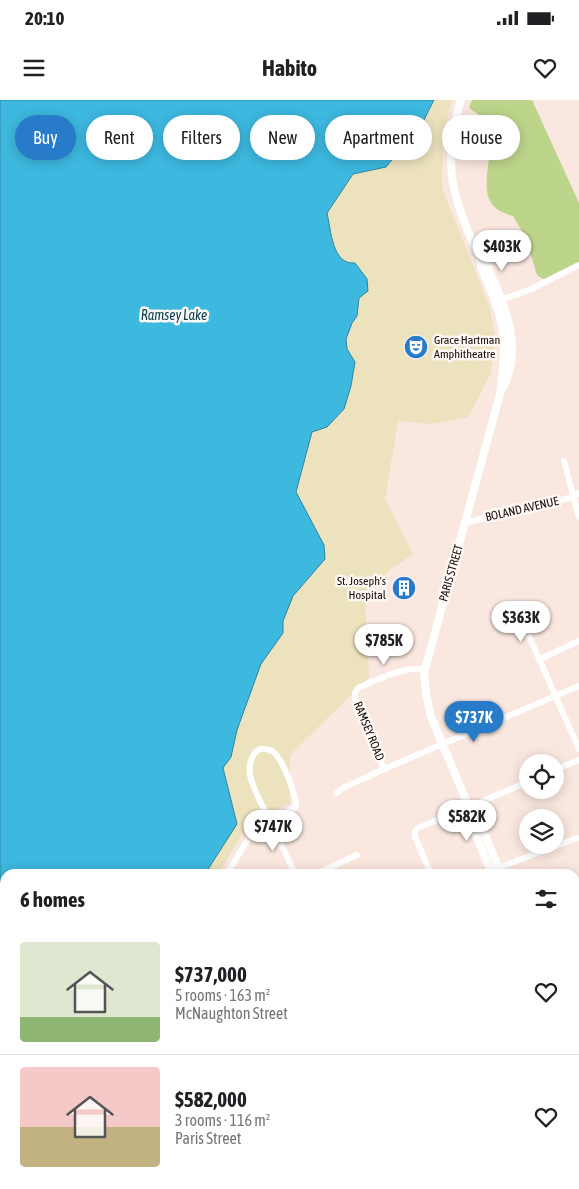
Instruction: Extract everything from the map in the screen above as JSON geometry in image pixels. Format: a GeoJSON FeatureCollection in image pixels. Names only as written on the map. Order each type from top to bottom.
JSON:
{"type":"FeatureCollection","features":[{"type":"Feature","properties":{"kind":"main road","name":"PARIS STREET"},"geometry":{"type":"LineString","coordinates":[[461,100],[452,136],[451,173],[454,194],[481,262],[487,266],[510,326],[512,355],[510,371],[500,394],[425,669],[426,693],[431,717],[469,807],[477,838],[490,869]]}},
{"type":"Feature","properties":{"kind":"main road","name":"PARIS STREET"},"geometry":{"type":"LineString","coordinates":[[469,807],[478,820],[500,869]]}},
{"type":"Feature","properties":{"kind":"street"},"geometry":{"type":"LineString","coordinates":[[499,301],[531,289],[579,265]]}},
{"type":"Feature","properties":{"kind":"street"},"geometry":{"type":"LineString","coordinates":[[564,461],[576,495],[579,517]]}},
{"type":"Feature","properties":{"kind":"street","name":"BOLAND AVENUE"},"geometry":{"type":"LineString","coordinates":[[464,523],[576,495]]}},
{"type":"Feature","properties":{"kind":"street"},"geometry":{"type":"LineString","coordinates":[[521,618],[579,749]]}},
{"type":"Feature","properties":{"kind":"street"},"geometry":{"type":"LineString","coordinates":[[540,659],[579,641]]}},
{"type":"Feature","properties":{"kind":"street","name":"RAMSEY ROAD"},"geometry":{"type":"LineString","coordinates":[[384,769],[355,699],[355,693],[358,688],[399,671],[411,668],[425,669]]}},
{"type":"Feature","properties":{"kind":"street"},"geometry":{"type":"LineString","coordinates":[[337,793],[343,788],[384,769],[579,686]]}},
{"type":"Feature","properties":{"kind":"street"},"geometry":{"type":"LineString","coordinates":[[230,869],[258,826],[270,821],[294,809],[296,804],[280,759],[272,751],[261,750],[252,754],[249,763],[250,776],[270,821],[293,869]]}},
{"type":"Feature","properties":{"kind":"street"},"geometry":{"type":"LineString","coordinates":[[564,766],[579,760]]}},
{"type":"Feature","properties":{"kind":"street"},"geometry":{"type":"LineString","coordinates":[[429,869],[415,837],[415,832],[418,828],[519,786]]}},
{"type":"Feature","properties":{"kind":"street"},"geometry":{"type":"LineString","coordinates":[[502,869],[577,838]]}},
{"type":"Feature","properties":{"kind":"street"},"geometry":{"type":"LineString","coordinates":[[327,869],[357,855]]}},
{"type":"Feature","properties":{"kind":"green space"},"geometry":{"type":"Polygon","coordinates":[[[472,100],[532,100],[579,203],[579,263],[547,282],[537,275],[526,238],[513,216],[501,212],[494,206],[487,190],[489,160],[520,160],[520,115],[479,115],[469,108],[472,100]]]}},
{"type":"Feature","properties":{"kind":"sand"},"geometry":{"type":"Polygon","coordinates":[[[435,100],[452,100],[448,115],[442,115],[442,188],[490,308],[495,339],[491,373],[468,417],[431,424],[398,421],[385,499],[413,554],[389,570],[365,598],[369,677],[290,755],[290,804],[261,816],[244,830],[222,869],[205,869],[236,824],[223,768],[231,757],[237,730],[262,664],[283,633],[283,621],[293,596],[325,559],[324,545],[296,492],[312,432],[327,427],[344,409],[351,386],[355,362],[347,349],[346,339],[352,322],[357,316],[359,298],[367,279],[355,263],[347,262],[337,252],[331,237],[327,213],[353,174],[386,167],[392,160],[432,160],[432,115],[427,115],[435,100]]]}},
{"type":"Feature","properties":{"kind":"water","name":"Ramsey Lake"},"geometry":{"type":"Polygon","coordinates":[[[0,100],[434,100],[426,115],[325,115],[325,160],[392,160],[386,167],[353,174],[327,213],[337,253],[347,262],[355,263],[367,279],[368,291],[359,298],[357,316],[346,339],[347,349],[355,362],[351,386],[344,409],[327,427],[312,432],[296,492],[324,545],[325,559],[293,596],[283,621],[283,633],[261,664],[237,730],[231,757],[223,768],[237,824],[208,869],[0,869],[0,100]]]}},
{"type":"Feature","properties":{"kind":"place","name":"Grace Hartman Amphitheatre"},"geometry":{"type":"Point","coordinates":[416,347]}},
{"type":"Feature","properties":{"kind":"place","name":"St. Joseph's Hospital"},"geometry":{"type":"Point","coordinates":[404,588]}}]}
